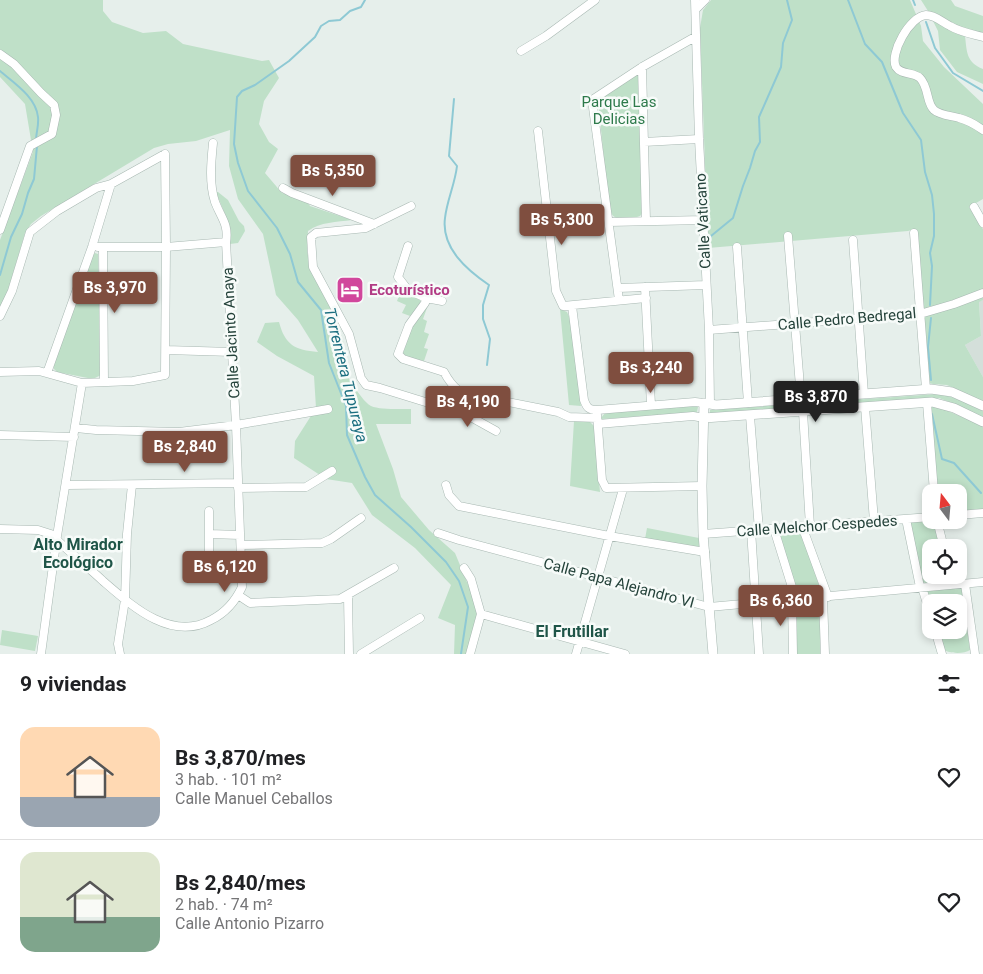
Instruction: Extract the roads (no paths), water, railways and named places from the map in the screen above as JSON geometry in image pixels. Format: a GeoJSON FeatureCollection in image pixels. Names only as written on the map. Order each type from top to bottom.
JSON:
{"type":"FeatureCollection","features":[{"type":"Feature","properties":{"kind":"street"},"geometry":{"type":"LineString","coordinates":[[521,51],[546,36],[595,0]]}},
{"type":"Feature","properties":{"kind":"street"},"geometry":{"type":"LineString","coordinates":[[696,4],[705,0]]}},
{"type":"Feature","properties":{"kind":"street","name":"Calle Vaticano"},"geometry":{"type":"LineString","coordinates":[[696,4],[695,37],[699,139],[709,330],[702,486],[713,654]]}},
{"type":"Feature","properties":{"kind":"street"},"geometry":{"type":"LineString","coordinates":[[983,37],[964,32],[925,15],[916,19],[906,32],[895,51],[894,58],[896,68],[901,72],[920,77],[926,85],[931,107],[934,111],[961,118],[983,130]]}},
{"type":"Feature","properties":{"kind":"street"},"geometry":{"type":"LineString","coordinates":[[619,300],[592,100],[642,67],[695,37]]}},
{"type":"Feature","properties":{"kind":"street"},"geometry":{"type":"LineString","coordinates":[[0,54],[14,64],[54,105],[56,116],[52,134],[30,146],[0,230]]}},
{"type":"Feature","properties":{"kind":"street"},"geometry":{"type":"LineString","coordinates":[[642,67],[646,221]]}},
{"type":"Feature","properties":{"kind":"street"},"geometry":{"type":"LineString","coordinates":[[538,131],[556,291],[563,306],[646,298]]}},
{"type":"Feature","properties":{"kind":"street"},"geometry":{"type":"LineString","coordinates":[[644,142],[699,139]]}},
{"type":"Feature","properties":{"kind":"street","name":"Calle Jacinto Anaya"},"geometry":{"type":"LineString","coordinates":[[213,143],[210,175],[215,201],[228,231],[226,242],[241,545],[242,587],[238,595]]}},
{"type":"Feature","properties":{"kind":"street"},"geometry":{"type":"LineString","coordinates":[[0,316],[12,292],[30,232],[65,206],[96,188],[112,184],[164,154],[166,246],[165,375],[133,381],[82,384],[39,371],[0,372]]}},
{"type":"Feature","properties":{"kind":"street"},"geometry":{"type":"LineString","coordinates":[[47,374],[112,184]]}},
{"type":"Feature","properties":{"kind":"street"},"geometry":{"type":"LineString","coordinates":[[283,188],[374,224]]}},
{"type":"Feature","properties":{"kind":"street"},"geometry":{"type":"LineString","coordinates":[[411,206],[366,228],[316,233],[311,237],[313,267],[349,334],[361,378],[366,386],[380,388],[469,416],[496,431]]}},
{"type":"Feature","properties":{"kind":"street"},"geometry":{"type":"LineString","coordinates":[[974,207],[983,223]]}},
{"type":"Feature","properties":{"kind":"street"},"geometry":{"type":"LineString","coordinates":[[609,222],[704,220]]}},
{"type":"Feature","properties":{"kind":"street"},"geometry":{"type":"LineString","coordinates":[[914,233],[926,389]]}},
{"type":"Feature","properties":{"kind":"street"},"geometry":{"type":"LineString","coordinates":[[788,236],[801,399]]}},
{"type":"Feature","properties":{"kind":"street"},"geometry":{"type":"LineString","coordinates":[[853,240],[864,394]]}},
{"type":"Feature","properties":{"kind":"street"},"geometry":{"type":"LineString","coordinates":[[92,247],[166,246],[226,242]]}},
{"type":"Feature","properties":{"kind":"street"},"geometry":{"type":"LineString","coordinates":[[408,246],[398,277],[408,290],[426,298],[442,301]]}},
{"type":"Feature","properties":{"kind":"street"},"geometry":{"type":"LineString","coordinates":[[103,247],[104,382]]}},
{"type":"Feature","properties":{"kind":"street"},"geometry":{"type":"LineString","coordinates":[[737,248],[748,403]]}},
{"type":"Feature","properties":{"kind":"street"},"geometry":{"type":"LineString","coordinates":[[618,288],[706,284]]}},
{"type":"Feature","properties":{"kind":"street"},"geometry":{"type":"LineString","coordinates":[[645,287],[651,405]]}},
{"type":"Feature","properties":{"kind":"street","name":"Calle Pedro Bedregal"},"geometry":{"type":"LineString","coordinates":[[709,330],[920,314],[983,293]]}},
{"type":"Feature","properties":{"kind":"street"},"geometry":{"type":"LineString","coordinates":[[426,298],[425,303],[409,325],[398,354],[403,359],[444,372],[451,383],[466,396],[482,401]]}},
{"type":"Feature","properties":{"kind":"street"},"geometry":{"type":"LineString","coordinates":[[572,306],[584,400],[587,407],[597,417],[602,483],[609,489],[702,486]]}},
{"type":"Feature","properties":{"kind":"street"},"geometry":{"type":"LineString","coordinates":[[166,350],[232,352]]}},
{"type":"Feature","properties":{"kind":"street"},"geometry":{"type":"LineString","coordinates":[[41,654],[57,538],[82,384]]}},
{"type":"Feature","properties":{"kind":"street"},"geometry":{"type":"LineString","coordinates":[[597,417],[651,405],[695,402],[707,404],[748,403],[926,389],[952,392],[983,406]]}},
{"type":"Feature","properties":{"kind":"street"},"geometry":{"type":"LineString","coordinates":[[448,409],[482,401],[498,400],[558,412],[569,417],[693,416],[704,418],[927,402],[940,403],[983,422]]}},
{"type":"Feature","properties":{"kind":"street"},"geometry":{"type":"LineString","coordinates":[[927,402],[933,484]]}},
{"type":"Feature","properties":{"kind":"street"},"geometry":{"type":"LineString","coordinates":[[865,407],[874,521]]}},
{"type":"Feature","properties":{"kind":"street"},"geometry":{"type":"LineString","coordinates":[[76,428],[179,432],[236,425],[328,409]]}},
{"type":"Feature","properties":{"kind":"street"},"geometry":{"type":"LineString","coordinates":[[803,412],[806,526],[825,598],[825,654]]}},
{"type":"Feature","properties":{"kind":"street"},"geometry":{"type":"LineString","coordinates":[[750,416],[759,654]]}},
{"type":"Feature","properties":{"kind":"street"},"geometry":{"type":"LineString","coordinates":[[0,435],[74,437]]}},
{"type":"Feature","properties":{"kind":"street"},"geometry":{"type":"LineString","coordinates":[[67,485],[306,487],[332,471]]}},
{"type":"Feature","properties":{"kind":"street"},"geometry":{"type":"LineString","coordinates":[[120,654],[118,644],[125,600],[127,534],[132,485]]}},
{"type":"Feature","properties":{"kind":"street"},"geometry":{"type":"LineString","coordinates":[[446,485],[449,495],[459,506],[609,536],[705,552]]}},
{"type":"Feature","properties":{"kind":"street"},"geometry":{"type":"LineString","coordinates":[[576,654],[622,489]]}},
{"type":"Feature","properties":{"kind":"street"},"geometry":{"type":"LineString","coordinates":[[209,511],[209,554]]}},
{"type":"Feature","properties":{"kind":"street"},"geometry":{"type":"LineString","coordinates":[[968,514],[983,513]]}},
{"type":"Feature","properties":{"kind":"street"},"geometry":{"type":"LineString","coordinates":[[241,545],[322,544],[361,518]]}},
{"type":"Feature","properties":{"kind":"street","name":"Calle Melchor Cespedes"},"geometry":{"type":"LineString","coordinates":[[704,534],[922,518]]}},
{"type":"Feature","properties":{"kind":"street"},"geometry":{"type":"LineString","coordinates":[[906,519],[923,594]]}},
{"type":"Feature","properties":{"kind":"street"},"geometry":{"type":"LineString","coordinates":[[0,529],[38,530],[57,538],[125,600],[156,620],[183,627],[194,626],[216,617],[238,595],[250,603],[340,599],[394,568]]}},
{"type":"Feature","properties":{"kind":"street"},"geometry":{"type":"LineString","coordinates":[[774,529],[794,600],[793,654]]}},
{"type":"Feature","properties":{"kind":"street","name":"Calle Papa Alejandro VI"},"geometry":{"type":"LineString","coordinates":[[438,533],[709,607],[825,598],[953,584]]}},
{"type":"Feature","properties":{"kind":"street"},"geometry":{"type":"LineString","coordinates":[[209,534],[240,535]]}},
{"type":"Feature","properties":{"kind":"street"},"geometry":{"type":"LineString","coordinates":[[464,568],[471,579],[481,614],[470,654]]}},
{"type":"Feature","properties":{"kind":"street","name":"Calle Papa Alejandro VI"},"geometry":{"type":"LineString","coordinates":[[967,584],[983,582]]}},
{"type":"Feature","properties":{"kind":"street"},"geometry":{"type":"LineString","coordinates":[[966,584],[975,654]]}},
{"type":"Feature","properties":{"kind":"street"},"geometry":{"type":"LineString","coordinates":[[348,596],[349,654]]}},
{"type":"Feature","properties":{"kind":"street"},"geometry":{"type":"LineString","coordinates":[[481,614],[625,654]]}},
{"type":"Feature","properties":{"kind":"street"},"geometry":{"type":"LineString","coordinates":[[361,654],[420,618]]}},
{"type":"Feature","properties":{"kind":"street"},"geometry":{"type":"LineString","coordinates":[[938,639],[942,654]]}},
{"type":"Feature","properties":{"kind":"waterway","name":"Torrentera Tupuraya"},"geometry":{"type":"LineString","coordinates":[[365,0],[361,7],[350,11],[340,20],[329,21],[321,26],[315,37],[289,61],[255,85],[242,91],[237,97],[234,144],[238,163],[248,191],[277,228],[290,254],[298,282],[321,310],[329,363],[346,406],[347,435],[365,477],[375,495],[446,562],[459,581],[468,607],[461,654]]}},
{"type":"Feature","properties":{"kind":"waterway"},"geometry":{"type":"LineString","coordinates":[[709,244],[711,236],[733,218],[755,151],[760,142],[759,117],[781,67],[783,43],[792,20],[787,0]]}},
{"type":"Feature","properties":{"kind":"waterway"},"geometry":{"type":"LineString","coordinates":[[848,0],[865,44],[882,62],[903,113],[921,140],[925,172],[932,195],[934,214],[934,236],[930,253],[932,266],[930,305]]}},
{"type":"Feature","properties":{"kind":"waterway"},"geometry":{"type":"LineString","coordinates":[[913,0],[915,5]]}},
{"type":"Feature","properties":{"kind":"waterway"},"geometry":{"type":"LineString","coordinates":[[926,22],[935,48],[953,73],[983,91]]}},
{"type":"Feature","properties":{"kind":"waterway"},"geometry":{"type":"LineString","coordinates":[[0,71],[24,91],[33,103],[38,117],[36,141]]}},
{"type":"Feature","properties":{"kind":"waterway"},"geometry":{"type":"LineString","coordinates":[[454,99],[449,156],[457,166],[446,211],[445,229],[447,239],[457,257],[489,285],[483,305],[483,319],[490,339],[487,365]]}},
{"type":"Feature","properties":{"kind":"waterway"},"geometry":{"type":"LineString","coordinates":[[0,275],[11,237],[22,214],[34,179],[37,146]]}},
{"type":"Feature","properties":{"kind":"waterway"},"geometry":{"type":"LineString","coordinates":[[931,318],[928,347],[931,380]]}},
{"type":"Feature","properties":{"kind":"waterway"},"geometry":{"type":"LineString","coordinates":[[932,414],[942,459],[954,463],[981,493]]}},
{"type":"Feature","properties":{"kind":"place","name":"Ecoturístico"},"geometry":{"type":"Point","coordinates":[350,290]}},
{"type":"Feature","properties":{"kind":"district","name":"Alto Mirador Ecológico"},"geometry":{"type":"Point","coordinates":[78,553]}},
{"type":"Feature","properties":{"kind":"district","name":"El Frutillar"},"geometry":{"type":"Point","coordinates":[572,631]}},
{"type":"Feature","properties":{"kind":"park label","name":"Parque Las Delicias"},"geometry":{"type":"Point","coordinates":[619,110]}}]}
